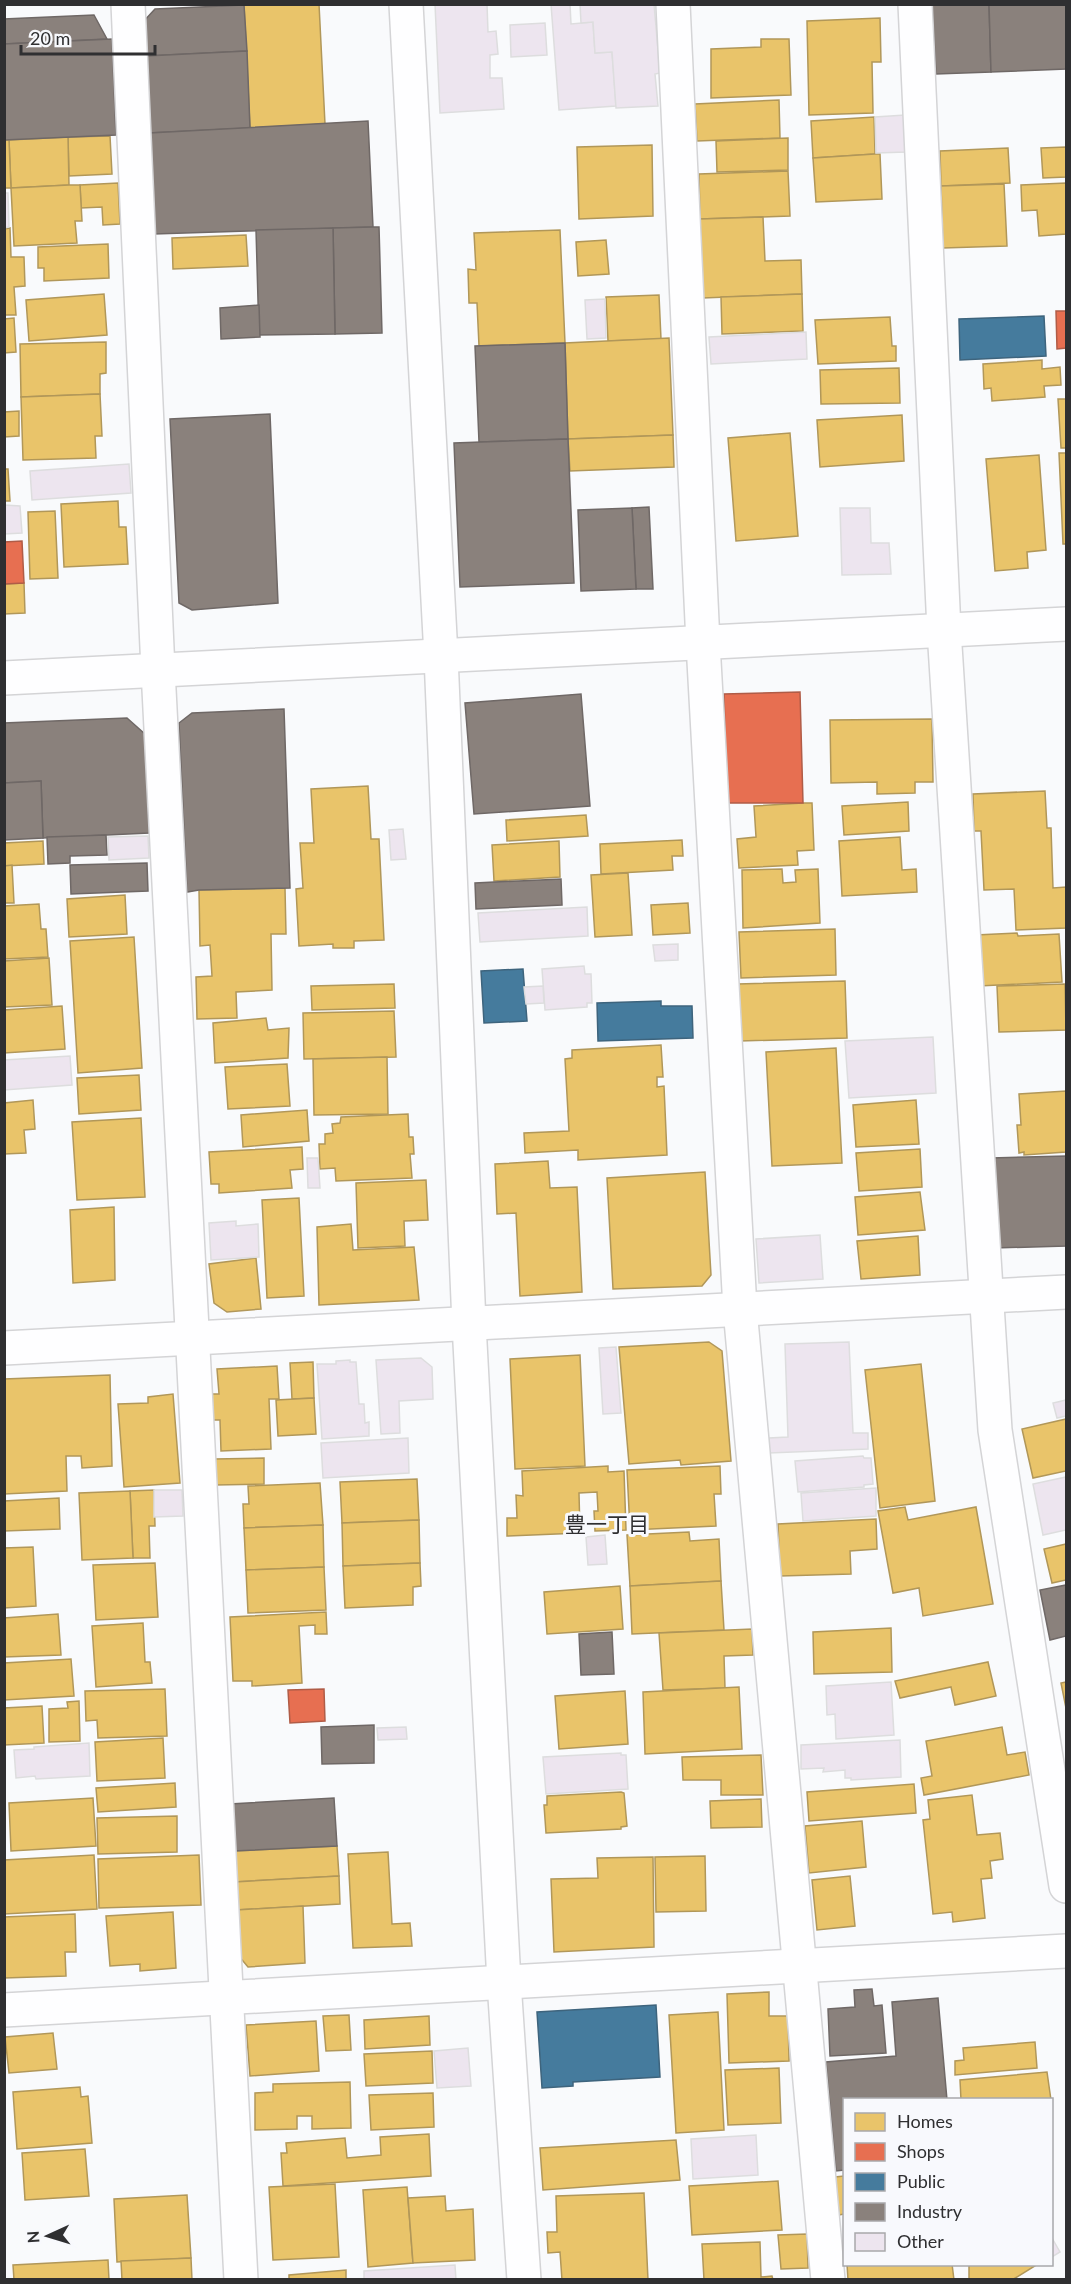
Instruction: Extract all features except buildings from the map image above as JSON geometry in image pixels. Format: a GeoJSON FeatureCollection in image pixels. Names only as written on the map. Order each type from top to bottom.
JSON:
{"type":"FeatureCollection","features":[{"type":"Feature","properties":{"kind":"street"},"geometry":{"type":"LineString","coordinates":[[128,4],[158,670],[242,2280]]}},
{"type":"Feature","properties":{"kind":"street"},"geometry":{"type":"LineString","coordinates":[[406,4],[441,656],[469,1324],[504,1982],[524,2280]]}},
{"type":"Feature","properties":{"kind":"street"},"geometry":{"type":"LineString","coordinates":[[673,4],[703,643],[740,1309],[828,2280]]}},
{"type":"Feature","properties":{"kind":"street"},"geometry":{"type":"LineString","coordinates":[[915,4],[944,630],[995,1430],[1066,1886]]}},
{"type":"Feature","properties":{"kind":"street"},"geometry":{"type":"LineString","coordinates":[[4,678],[1066,624]]}},
{"type":"Feature","properties":{"kind":"street"},"geometry":{"type":"LineString","coordinates":[[4,1348],[1066,1292]]}},
{"type":"Feature","properties":{"kind":"street"},"geometry":{"type":"LineString","coordinates":[[4,2010],[1066,1951]]}},
{"type":"Feature","properties":{"kind":"district","name":"豊一丁目"},"geometry":{"type":"Point","coordinates":[607,1525]}}]}
